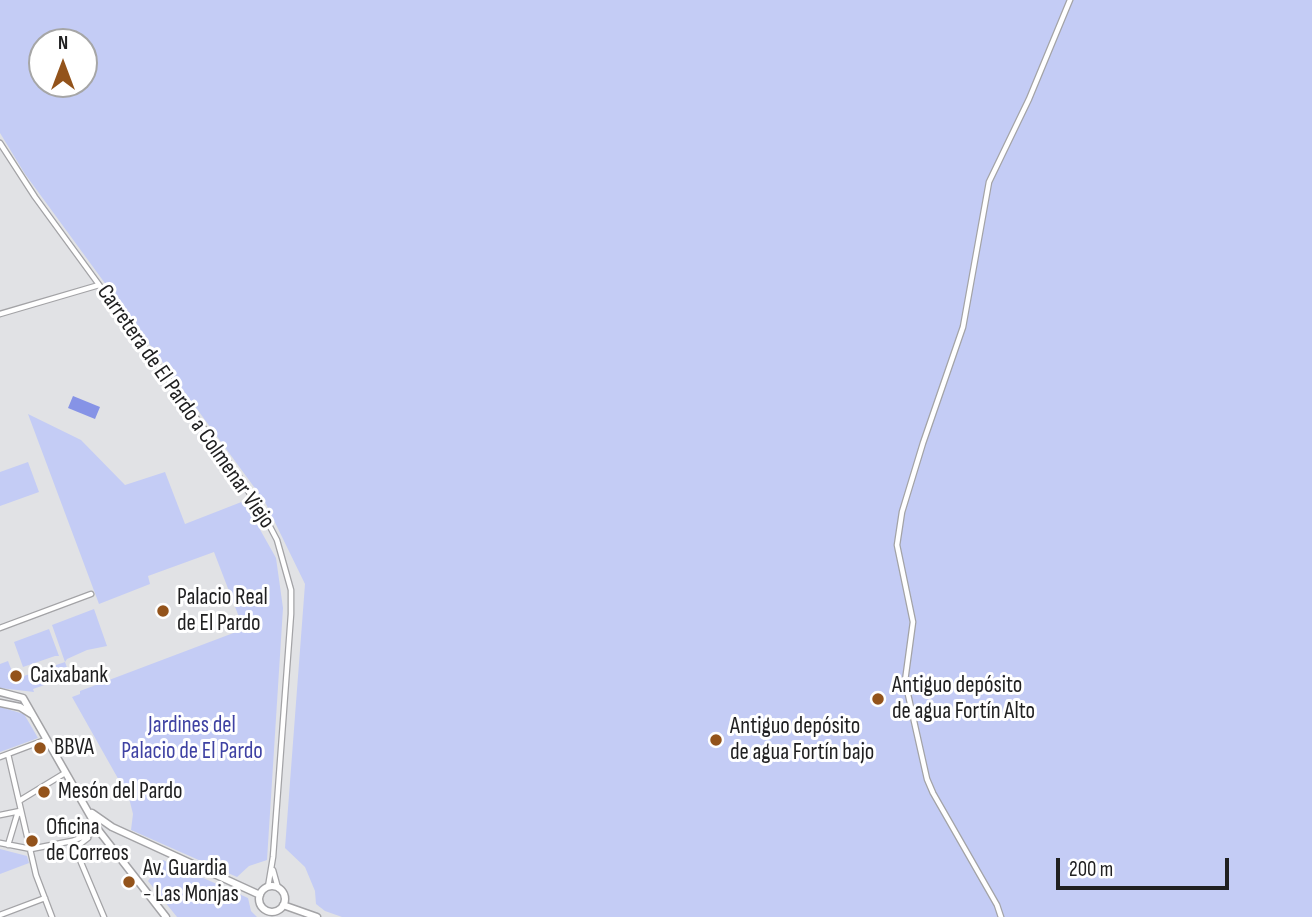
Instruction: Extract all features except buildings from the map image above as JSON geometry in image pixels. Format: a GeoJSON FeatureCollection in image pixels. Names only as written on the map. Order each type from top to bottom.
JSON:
{"type":"FeatureCollection","features":[{"type":"Feature","properties":{"kind":"street"},"geometry":{"type":"LineString","coordinates":[[1001,917],[997,905],[927,779],[905,681],[913,622],[897,545],[902,513],[923,443],[963,327],[989,182],[1029,99],[1070,0]]}},
{"type":"Feature","properties":{"kind":"street","name":"Carretera de El Pardo a Colmenar Viejo"},"geometry":{"type":"LineString","coordinates":[[0,143],[35,197],[238,475],[266,519],[285,562],[291,590],[291,614],[272,866]]}},
{"type":"Feature","properties":{"kind":"street"},"geometry":{"type":"LineString","coordinates":[[0,314],[99,285]]}},
{"type":"Feature","properties":{"kind":"street"},"geometry":{"type":"LineString","coordinates":[[0,628],[90,594]]}},
{"type":"Feature","properties":{"kind":"street"},"geometry":{"type":"LineString","coordinates":[[0,692],[23,698],[65,773],[86,807],[98,820],[260,895]]}},
{"type":"Feature","properties":{"kind":"street"},"geometry":{"type":"LineString","coordinates":[[0,704],[29,710]]}},
{"type":"Feature","properties":{"kind":"street"},"geometry":{"type":"LineString","coordinates":[[0,757],[45,740]]}},
{"type":"Feature","properties":{"kind":"street"},"geometry":{"type":"LineString","coordinates":[[8,754],[36,875],[52,917]]}},
{"type":"Feature","properties":{"kind":"street"},"geometry":{"type":"LineString","coordinates":[[19,801],[65,773]]}},
{"type":"Feature","properties":{"kind":"street"},"geometry":{"type":"LineString","coordinates":[[86,807],[95,833],[166,917]]}},
{"type":"Feature","properties":{"kind":"street"},"geometry":{"type":"LineString","coordinates":[[0,815],[21,811]]}},
{"type":"Feature","properties":{"kind":"street"},"geometry":{"type":"LineString","coordinates":[[8,845],[17,815],[21,811]]}},
{"type":"Feature","properties":{"kind":"street"},"geometry":{"type":"LineString","coordinates":[[75,848],[100,827],[98,820]]}},
{"type":"Feature","properties":{"kind":"street"},"geometry":{"type":"LineString","coordinates":[[0,843],[31,849],[115,829]]}},
{"type":"Feature","properties":{"kind":"street"},"geometry":{"type":"LineString","coordinates":[[112,850],[109,836],[115,829]]}},
{"type":"Feature","properties":{"kind":"street"},"geometry":{"type":"LineString","coordinates":[[72,841],[104,917]]}},
{"type":"Feature","properties":{"kind":"street"},"geometry":{"type":"LineString","coordinates":[[272,866],[278,888],[284,895],[284,905],[278,914],[268,912],[260,903],[260,895],[268,887],[272,866]]}},
{"type":"Feature","properties":{"kind":"street"},"geometry":{"type":"LineString","coordinates":[[268,887],[278,888]]}},
{"type":"Feature","properties":{"kind":"street"},"geometry":{"type":"LineString","coordinates":[[1,914],[45,898]]}},
{"type":"Feature","properties":{"kind":"street"},"geometry":{"type":"LineString","coordinates":[[284,905],[317,917]]}},
{"type":"Feature","properties":{"kind":"green space"},"geometry":{"type":"Polygon","coordinates":[[[0,0],[1312,0],[1312,917],[342,917],[325,911],[316,904],[315,891],[305,867],[285,848],[305,584],[265,502],[25,174],[0,133],[0,0]]]}},
{"type":"Feature","properties":{"kind":"green space","name":"Jardines del Palacio de El Pardo"},"geometry":{"type":"Polygon","coordinates":[[[28,414],[81,440],[125,485],[165,472],[185,524],[244,501],[276,558],[283,608],[267,860],[249,866],[237,877],[131,830],[133,814],[129,798],[72,697],[80,694],[80,691],[244,629],[244,622],[239,617],[214,552],[148,576],[150,584],[99,604],[28,414]]]}},
{"type":"Feature","properties":{"kind":"green space"},"geometry":{"type":"Polygon","coordinates":[[[28,462],[39,492],[0,506],[0,472],[28,462]]]}},
{"type":"Feature","properties":{"kind":"green space"},"geometry":{"type":"Polygon","coordinates":[[[94,609],[107,646],[87,650],[65,662],[52,625],[94,609]]]}},
{"type":"Feature","properties":{"kind":"green space"},"geometry":{"type":"Polygon","coordinates":[[[49,629],[59,656],[23,667],[14,642],[49,629]]]}},
{"type":"Feature","properties":{"kind":"green space"},"geometry":{"type":"Polygon","coordinates":[[[8,661],[15,679],[65,662],[70,676],[33,689],[34,692],[0,688],[0,664],[8,661]]]}},
{"type":"Feature","properties":{"kind":"green space"},"geometry":{"type":"Polygon","coordinates":[[[0,707],[24,714],[38,738],[0,752],[0,707]]]}},
{"type":"Feature","properties":{"kind":"green space"},"geometry":{"type":"Polygon","coordinates":[[[0,849],[27,856],[29,863],[0,874],[0,849]]]}},
{"type":"Feature","properties":{"kind":"green space"},"geometry":{"type":"Polygon","coordinates":[[[163,860],[248,898],[251,911],[257,917],[177,917],[148,881],[163,860]]]}},
{"type":"Feature","properties":{"kind":"water"},"geometry":{"type":"Polygon","coordinates":[[[73,396],[100,407],[95,419],[68,408],[73,396]]]}},
{"type":"Feature","properties":{"kind":"place","name":"Palacio Real de El Pardo"},"geometry":{"type":"Point","coordinates":[163,611]}},
{"type":"Feature","properties":{"kind":"place","name":"Caixabank"},"geometry":{"type":"Point","coordinates":[16,676]}},
{"type":"Feature","properties":{"kind":"place","name":"Antiguo depósito de agua Fortín Alto"},"geometry":{"type":"Point","coordinates":[878,699]}},
{"type":"Feature","properties":{"kind":"place","name":"Antiguo depósito de agua Fortín bajo"},"geometry":{"type":"Point","coordinates":[716,740]}},
{"type":"Feature","properties":{"kind":"place","name":"BBVA"},"geometry":{"type":"Point","coordinates":[40,748]}},
{"type":"Feature","properties":{"kind":"place","name":"Mesón del Pardo"},"geometry":{"type":"Point","coordinates":[44,792]}},
{"type":"Feature","properties":{"kind":"place","name":"Oficina de Correos"},"geometry":{"type":"Point","coordinates":[32,841]}},
{"type":"Feature","properties":{"kind":"place","name":"Av. Guardia - Las Monjas"},"geometry":{"type":"Point","coordinates":[129,882]}}]}
